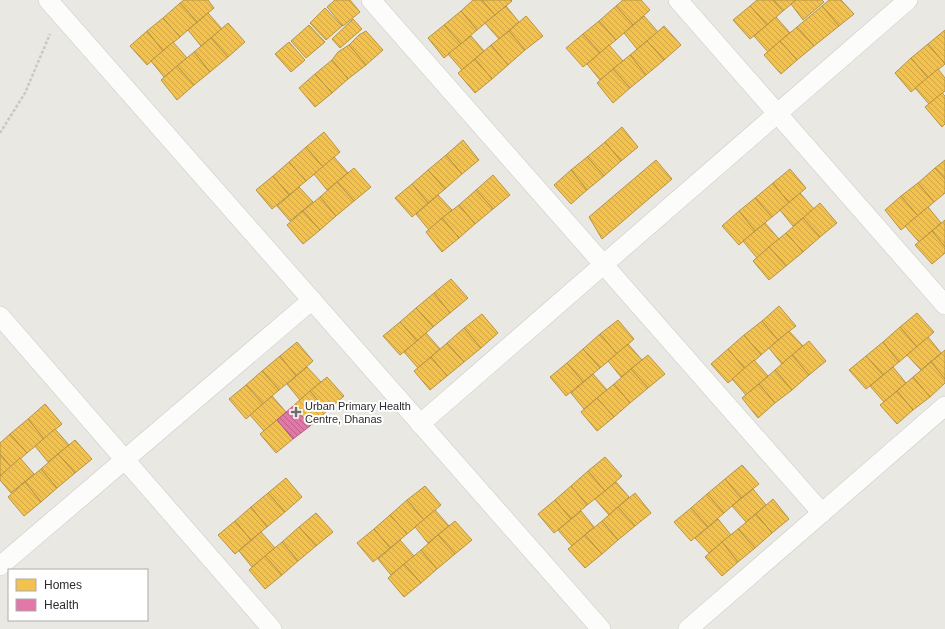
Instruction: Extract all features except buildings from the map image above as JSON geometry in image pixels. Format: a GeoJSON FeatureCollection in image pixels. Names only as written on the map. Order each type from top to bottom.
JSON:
{"type":"FeatureCollection","features":[{"type":"Feature","properties":{"kind":"street"},"geometry":{"type":"LineString","coordinates":[[371,0],[822,513]]}},
{"type":"Feature","properties":{"kind":"street"},"geometry":{"type":"LineString","coordinates":[[678,0],[945,305]]}},
{"type":"Feature","properties":{"kind":"street"},"geometry":{"type":"LineString","coordinates":[[420,424],[908,0]]}},
{"type":"Feature","properties":{"kind":"street"},"geometry":{"type":"LineString","coordinates":[[54,6],[601,629]]}},
{"type":"Feature","properties":{"kind":"street"},"geometry":{"type":"LineString","coordinates":[[0,566],[312,300]]}},
{"type":"Feature","properties":{"kind":"street"},"geometry":{"type":"LineString","coordinates":[[0,316],[125,458],[272,629]]}},
{"type":"Feature","properties":{"kind":"street"},"geometry":{"type":"LineString","coordinates":[[688,629],[945,406]]}},
{"type":"Feature","properties":{"kind":"path"},"geometry":{"type":"LineString","coordinates":[[0,133],[25,93],[54,6]]}},
{"type":"Feature","properties":{"kind":"place","name":"Urban Primary Health Centre, Dhanas"},"geometry":{"type":"Point","coordinates":[296,412]}}]}
